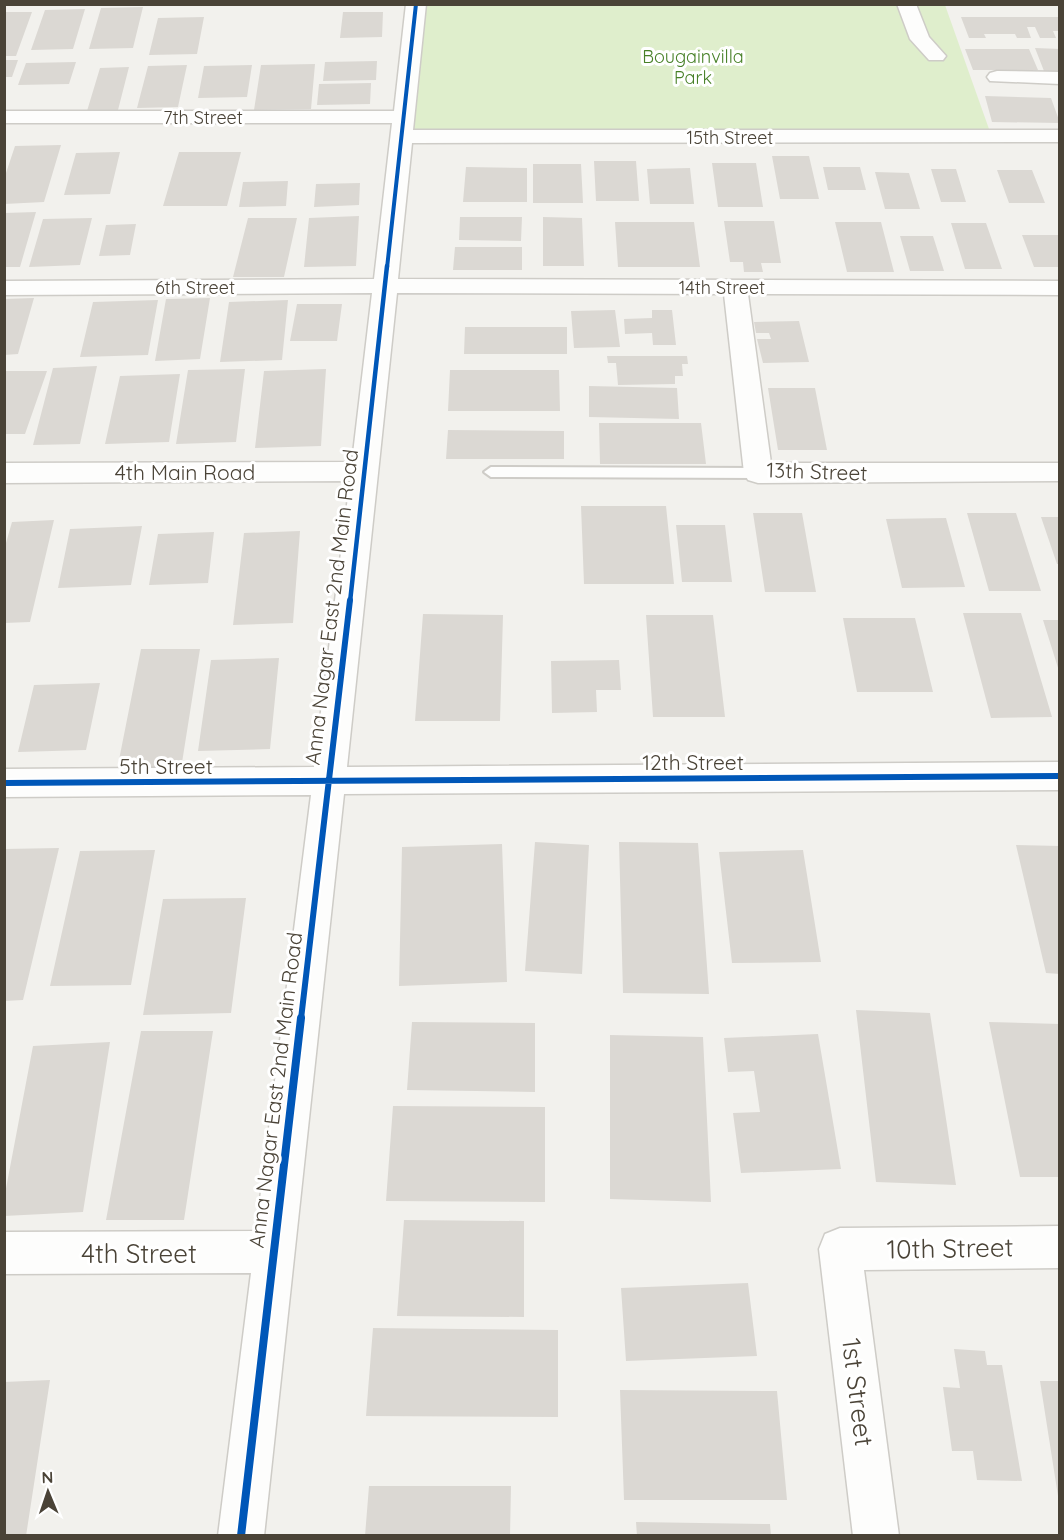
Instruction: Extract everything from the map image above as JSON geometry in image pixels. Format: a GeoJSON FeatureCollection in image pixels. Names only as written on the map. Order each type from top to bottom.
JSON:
{"type":"FeatureCollection","features":[{"type":"Feature","properties":{"kind":"street","name":"Anna Nagar East 2nd Main Road"},"geometry":{"type":"LineString","coordinates":[[241,1536],[327,781],[365,471],[416,4]]}},
{"type":"Feature","properties":{"kind":"street"},"geometry":{"type":"LineString","coordinates":[[906,4],[920,39],[936,56]]}},
{"type":"Feature","properties":{"kind":"street"},"geometry":{"type":"LineString","coordinates":[[997,77],[1059,78]]}},
{"type":"Feature","properties":{"kind":"street","name":"7th Street"},"geometry":{"type":"LineString","coordinates":[[4,117],[401,127]]}},
{"type":"Feature","properties":{"kind":"street","name":"15th Street"},"geometry":{"type":"LineString","coordinates":[[401,127],[1059,136]]}},
{"type":"Feature","properties":{"kind":"street","name":"14th Street"},"geometry":{"type":"LineString","coordinates":[[385,286],[1059,288]]}},
{"type":"Feature","properties":{"kind":"street","name":"6th Street"},"geometry":{"type":"LineString","coordinates":[[4,288],[385,286]]}},
{"type":"Feature","properties":{"kind":"street","name":"13th Street"},"geometry":{"type":"LineString","coordinates":[[735,288],[759,473],[1059,472]]}},
{"type":"Feature","properties":{"kind":"street","name":"4th Main Road"},"geometry":{"type":"LineString","coordinates":[[4,473],[365,471]]}},
{"type":"Feature","properties":{"kind":"street","name":"12th Street"},"geometry":{"type":"LineString","coordinates":[[327,781],[1059,777]]}},
{"type":"Feature","properties":{"kind":"street","name":"5th Street"},"geometry":{"type":"LineString","coordinates":[[4,783],[327,781]]}},
{"type":"Feature","properties":{"kind":"street","name":"10th Street"},"geometry":{"type":"LineString","coordinates":[[840,1249],[1059,1247]]}},
{"type":"Feature","properties":{"kind":"street","name":"1st Street"},"geometry":{"type":"LineString","coordinates":[[840,1249],[876,1536]]}},
{"type":"Feature","properties":{"kind":"street","name":"4th Street"},"geometry":{"type":"LineString","coordinates":[[4,1253],[273,1252]]}},
{"type":"Feature","properties":{"kind":"lane"},"geometry":{"type":"LineString","coordinates":[[491,472],[759,473]]}},
{"type":"Feature","properties":{"kind":"green space","name":"Bougainvilla Park"},"geometry":{"type":"Polygon","coordinates":[[[425,4],[945,5],[989,129],[412,130],[425,4]]]}},
{"type":"Feature","properties":{"kind":"building"},"geometry":{"type":"Polygon","coordinates":[[[143,7],[133,48],[89,49],[101,8],[143,7]]]}},
{"type":"Feature","properties":{"kind":"building"},"geometry":{"type":"Polygon","coordinates":[[[85,9],[73,49],[31,50],[45,10],[85,9]]]}},
{"type":"Feature","properties":{"kind":"building"},"geometry":{"type":"Polygon","coordinates":[[[4,12],[32,12],[16,56],[4,56],[4,12]]]}},
{"type":"Feature","properties":{"kind":"building"},"geometry":{"type":"Polygon","coordinates":[[[343,12],[383,12],[382,37],[340,38],[343,12]]]}},
{"type":"Feature","properties":{"kind":"building"},"geometry":{"type":"Polygon","coordinates":[[[204,17],[197,54],[149,55],[158,18],[204,17]]]}},
{"type":"Feature","properties":{"kind":"building"},"geometry":{"type":"Polygon","coordinates":[[[961,17],[1060,17],[1060,31],[1053,31],[1056,38],[1040,38],[1035,27],[1027,27],[1031,38],[1017,38],[1015,34],[984,34],[986,38],[969,38],[961,17]]]}},
{"type":"Feature","properties":{"kind":"building"},"geometry":{"type":"Polygon","coordinates":[[[1035,48],[1060,49],[1060,72],[1044,71],[1035,48]]]}},
{"type":"Feature","properties":{"kind":"building"},"geometry":{"type":"Polygon","coordinates":[[[965,49],[1029,49],[1038,70],[973,70],[965,49]]]}},
{"type":"Feature","properties":{"kind":"building"},"geometry":{"type":"Polygon","coordinates":[[[4,60],[18,60],[12,77],[4,77],[4,60]]]}},
{"type":"Feature","properties":{"kind":"building"},"geometry":{"type":"Polygon","coordinates":[[[377,61],[376,80],[323,81],[325,62],[377,61]]]}},
{"type":"Feature","properties":{"kind":"building"},"geometry":{"type":"Polygon","coordinates":[[[76,62],[69,84],[18,85],[26,63],[76,62]]]}},
{"type":"Feature","properties":{"kind":"building"},"geometry":{"type":"Polygon","coordinates":[[[315,64],[311,109],[254,110],[261,65],[315,64]]]}},
{"type":"Feature","properties":{"kind":"building"},"geometry":{"type":"Polygon","coordinates":[[[187,65],[178,107],[137,108],[148,66],[187,65]]]}},
{"type":"Feature","properties":{"kind":"building"},"geometry":{"type":"Polygon","coordinates":[[[252,65],[247,97],[198,98],[204,66],[252,65]]]}},
{"type":"Feature","properties":{"kind":"building"},"geometry":{"type":"Polygon","coordinates":[[[129,67],[118,110],[87,111],[100,68],[129,67]]]}},
{"type":"Feature","properties":{"kind":"building"},"geometry":{"type":"Polygon","coordinates":[[[371,83],[370,104],[317,105],[319,84],[371,83]]]}},
{"type":"Feature","properties":{"kind":"building"},"geometry":{"type":"Polygon","coordinates":[[[985,96],[1051,98],[1060,123],[992,122],[985,96]]]}},
{"type":"Feature","properties":{"kind":"building"},"geometry":{"type":"Polygon","coordinates":[[[61,145],[44,202],[4,204],[4,179],[15,146],[61,145]]]}},
{"type":"Feature","properties":{"kind":"building"},"geometry":{"type":"Polygon","coordinates":[[[120,152],[110,194],[64,195],[76,153],[120,152]]]}},
{"type":"Feature","properties":{"kind":"building"},"geometry":{"type":"Polygon","coordinates":[[[179,152],[241,152],[227,206],[163,206],[179,152]]]}},
{"type":"Feature","properties":{"kind":"building"},"geometry":{"type":"Polygon","coordinates":[[[772,156],[809,156],[819,199],[780,199],[772,156]]]}},
{"type":"Feature","properties":{"kind":"building"},"geometry":{"type":"Polygon","coordinates":[[[594,161],[636,161],[639,201],[596,201],[594,161]]]}},
{"type":"Feature","properties":{"kind":"building"},"geometry":{"type":"Polygon","coordinates":[[[712,163],[756,163],[763,207],[718,207],[712,163]]]}},
{"type":"Feature","properties":{"kind":"building"},"geometry":{"type":"Polygon","coordinates":[[[533,164],[581,164],[583,203],[533,203],[533,164]]]}},
{"type":"Feature","properties":{"kind":"building"},"geometry":{"type":"Polygon","coordinates":[[[466,167],[527,168],[527,202],[463,202],[466,167]]]}},
{"type":"Feature","properties":{"kind":"building"},"geometry":{"type":"Polygon","coordinates":[[[823,167],[860,167],[866,190],[828,190],[823,167]]]}},
{"type":"Feature","properties":{"kind":"building"},"geometry":{"type":"Polygon","coordinates":[[[690,168],[694,204],[650,204],[647,169],[690,168]]]}},
{"type":"Feature","properties":{"kind":"building"},"geometry":{"type":"Polygon","coordinates":[[[931,169],[956,169],[966,202],[941,202],[931,169]]]}},
{"type":"Feature","properties":{"kind":"building"},"geometry":{"type":"Polygon","coordinates":[[[997,170],[1032,170],[1045,203],[1009,203],[997,170]]]}},
{"type":"Feature","properties":{"kind":"building"},"geometry":{"type":"Polygon","coordinates":[[[875,172],[909,173],[920,209],[885,209],[875,172]]]}},
{"type":"Feature","properties":{"kind":"building"},"geometry":{"type":"Polygon","coordinates":[[[288,181],[286,206],[239,207],[243,182],[288,181]]]}},
{"type":"Feature","properties":{"kind":"building"},"geometry":{"type":"Polygon","coordinates":[[[360,183],[359,205],[314,207],[316,184],[360,183]]]}},
{"type":"Feature","properties":{"kind":"building"},"geometry":{"type":"Polygon","coordinates":[[[36,212],[20,267],[4,267],[4,213],[36,212]]]}},
{"type":"Feature","properties":{"kind":"building"},"geometry":{"type":"Polygon","coordinates":[[[359,216],[356,266],[304,267],[309,218],[359,216]]]}},
{"type":"Feature","properties":{"kind":"building"},"geometry":{"type":"Polygon","coordinates":[[[460,217],[522,217],[521,241],[459,240],[460,217]]]}},
{"type":"Feature","properties":{"kind":"building"},"geometry":{"type":"Polygon","coordinates":[[[543,217],[582,218],[584,266],[543,266],[543,217]]]}},
{"type":"Feature","properties":{"kind":"building"},"geometry":{"type":"Polygon","coordinates":[[[92,218],[80,265],[29,267],[43,219],[92,218]]]}},
{"type":"Feature","properties":{"kind":"building"},"geometry":{"type":"Polygon","coordinates":[[[248,218],[297,218],[284,277],[233,277],[248,218]]]}},
{"type":"Feature","properties":{"kind":"building"},"geometry":{"type":"Polygon","coordinates":[[[724,221],[774,221],[781,263],[761,263],[763,272],[744,272],[743,262],[730,262],[724,221]]]}},
{"type":"Feature","properties":{"kind":"building"},"geometry":{"type":"Polygon","coordinates":[[[615,222],[694,222],[700,267],[618,267],[615,222]]]}},
{"type":"Feature","properties":{"kind":"building"},"geometry":{"type":"Polygon","coordinates":[[[835,222],[881,222],[894,272],[847,272],[835,222]]]}},
{"type":"Feature","properties":{"kind":"building"},"geometry":{"type":"Polygon","coordinates":[[[951,223],[986,223],[1002,269],[965,269],[951,223]]]}},
{"type":"Feature","properties":{"kind":"building"},"geometry":{"type":"Polygon","coordinates":[[[136,224],[130,255],[99,256],[106,225],[136,224]]]}},
{"type":"Feature","properties":{"kind":"building"},"geometry":{"type":"Polygon","coordinates":[[[1022,235],[1060,235],[1060,267],[1034,267],[1022,235]]]}},
{"type":"Feature","properties":{"kind":"building"},"geometry":{"type":"Polygon","coordinates":[[[900,236],[933,236],[944,271],[910,271],[900,236]]]}},
{"type":"Feature","properties":{"kind":"building"},"geometry":{"type":"Polygon","coordinates":[[[455,247],[522,247],[522,270],[453,270],[455,247]]]}},
{"type":"Feature","properties":{"kind":"building"},"geometry":{"type":"Polygon","coordinates":[[[34,298],[18,354],[4,355],[4,299],[34,298]]]}},
{"type":"Feature","properties":{"kind":"building"},"geometry":{"type":"Polygon","coordinates":[[[210,298],[200,359],[155,361],[166,299],[210,298]]]}},
{"type":"Feature","properties":{"kind":"building"},"geometry":{"type":"Polygon","coordinates":[[[158,300],[148,355],[80,357],[93,302],[158,300]]]}},
{"type":"Feature","properties":{"kind":"building"},"geometry":{"type":"Polygon","coordinates":[[[288,300],[282,360],[220,362],[229,302],[288,300]]]}},
{"type":"Feature","properties":{"kind":"building"},"geometry":{"type":"Polygon","coordinates":[[[297,304],[342,304],[337,341],[290,341],[297,304]]]}},
{"type":"Feature","properties":{"kind":"building"},"geometry":{"type":"Polygon","coordinates":[[[615,310],[620,347],[574,348],[571,311],[615,310]]]}},
{"type":"Feature","properties":{"kind":"building"},"geometry":{"type":"Polygon","coordinates":[[[652,310],[672,310],[676,345],[653,345],[652,333],[625,334],[624,319],[652,318],[652,310]]]}},
{"type":"Feature","properties":{"kind":"building"},"geometry":{"type":"Polygon","coordinates":[[[799,321],[809,362],[763,363],[757,339],[771,339],[769,333],[756,333],[754,322],[799,321]]]}},
{"type":"Feature","properties":{"kind":"building"},"geometry":{"type":"Polygon","coordinates":[[[465,327],[567,327],[567,354],[464,354],[465,327]]]}},
{"type":"Feature","properties":{"kind":"building"},"geometry":{"type":"Polygon","coordinates":[[[607,356],[687,356],[688,364],[682,364],[683,376],[675,376],[675,384],[618,385],[616,363],[608,363],[607,356]]]}},
{"type":"Feature","properties":{"kind":"building"},"geometry":{"type":"Polygon","coordinates":[[[97,366],[80,444],[33,445],[53,368],[97,366]]]}},
{"type":"Feature","properties":{"kind":"building"},"geometry":{"type":"Polygon","coordinates":[[[245,369],[236,442],[176,444],[188,370],[245,369]]]}},
{"type":"Feature","properties":{"kind":"building"},"geometry":{"type":"Polygon","coordinates":[[[326,369],[321,446],[255,448],[264,371],[326,369]]]}},
{"type":"Feature","properties":{"kind":"building"},"geometry":{"type":"Polygon","coordinates":[[[450,370],[559,370],[560,411],[448,411],[450,370]]]}},
{"type":"Feature","properties":{"kind":"building"},"geometry":{"type":"Polygon","coordinates":[[[4,371],[47,371],[25,434],[4,434],[4,371]]]}},
{"type":"Feature","properties":{"kind":"building"},"geometry":{"type":"Polygon","coordinates":[[[180,374],[169,442],[105,444],[120,376],[180,374]]]}},
{"type":"Feature","properties":{"kind":"building"},"geometry":{"type":"Polygon","coordinates":[[[589,386],[677,388],[679,419],[589,417],[589,386]]]}},
{"type":"Feature","properties":{"kind":"building"},"geometry":{"type":"Polygon","coordinates":[[[768,388],[815,388],[827,450],[778,450],[768,388]]]}},
{"type":"Feature","properties":{"kind":"building"},"geometry":{"type":"Polygon","coordinates":[[[599,423],[701,423],[706,464],[600,464],[599,423]]]}},
{"type":"Feature","properties":{"kind":"building"},"geometry":{"type":"Polygon","coordinates":[[[448,430],[564,431],[564,459],[446,459],[448,430]]]}},
{"type":"Feature","properties":{"kind":"building"},"geometry":{"type":"Polygon","coordinates":[[[581,506],[666,506],[674,584],[584,584],[581,506]]]}},
{"type":"Feature","properties":{"kind":"building"},"geometry":{"type":"Polygon","coordinates":[[[753,513],[802,513],[816,592],[765,592],[753,513]]]}},
{"type":"Feature","properties":{"kind":"building"},"geometry":{"type":"Polygon","coordinates":[[[967,513],[1016,513],[1041,591],[989,591],[967,513]]]}},
{"type":"Feature","properties":{"kind":"building"},"geometry":{"type":"Polygon","coordinates":[[[1041,517],[1060,517],[1060,564],[1057,564],[1041,517]]]}},
{"type":"Feature","properties":{"kind":"building"},"geometry":{"type":"Polygon","coordinates":[[[946,518],[965,587],[902,588],[886,519],[946,518]]]}},
{"type":"Feature","properties":{"kind":"building"},"geometry":{"type":"Polygon","coordinates":[[[54,520],[30,622],[4,623],[4,550],[12,522],[54,520]]]}},
{"type":"Feature","properties":{"kind":"building"},"geometry":{"type":"Polygon","coordinates":[[[676,525],[725,525],[732,582],[682,582],[676,525]]]}},
{"type":"Feature","properties":{"kind":"building"},"geometry":{"type":"Polygon","coordinates":[[[142,526],[131,585],[58,588],[70,529],[142,526]]]}},
{"type":"Feature","properties":{"kind":"building"},"geometry":{"type":"Polygon","coordinates":[[[300,531],[293,623],[233,625],[244,533],[300,531]]]}},
{"type":"Feature","properties":{"kind":"building"},"geometry":{"type":"Polygon","coordinates":[[[214,532],[208,583],[149,585],[158,534],[214,532]]]}},
{"type":"Feature","properties":{"kind":"building"},"geometry":{"type":"Polygon","coordinates":[[[963,613],[1021,613],[1052,717],[991,718],[963,613]]]}},
{"type":"Feature","properties":{"kind":"building"},"geometry":{"type":"Polygon","coordinates":[[[423,614],[503,615],[500,721],[415,721],[423,614]]]}},
{"type":"Feature","properties":{"kind":"building"},"geometry":{"type":"Polygon","coordinates":[[[646,615],[713,615],[725,717],[653,717],[646,615]]]}},
{"type":"Feature","properties":{"kind":"building"},"geometry":{"type":"Polygon","coordinates":[[[843,618],[915,618],[933,692],[857,692],[843,618]]]}},
{"type":"Feature","properties":{"kind":"building"},"geometry":{"type":"Polygon","coordinates":[[[1043,620],[1060,620],[1060,671],[1059,671],[1043,620]]]}},
{"type":"Feature","properties":{"kind":"building"},"geometry":{"type":"Polygon","coordinates":[[[141,649],[200,649],[181,769],[117,770],[141,649]]]}},
{"type":"Feature","properties":{"kind":"building"},"geometry":{"type":"Polygon","coordinates":[[[279,658],[270,749],[198,751],[211,660],[279,658]]]}},
{"type":"Feature","properties":{"kind":"building"},"geometry":{"type":"Polygon","coordinates":[[[619,660],[621,690],[596,690],[597,712],[552,713],[551,661],[619,660]]]}},
{"type":"Feature","properties":{"kind":"building"},"geometry":{"type":"Polygon","coordinates":[[[100,683],[86,750],[18,752],[34,685],[100,683]]]}},
{"type":"Feature","properties":{"kind":"building"},"geometry":{"type":"Polygon","coordinates":[[[535,842],[589,845],[582,974],[525,971],[535,842]]]}},
{"type":"Feature","properties":{"kind":"building"},"geometry":{"type":"Polygon","coordinates":[[[619,842],[698,843],[709,994],[623,993],[619,842]]]}},
{"type":"Feature","properties":{"kind":"building"},"geometry":{"type":"Polygon","coordinates":[[[502,844],[507,982],[399,986],[402,847],[502,844]]]}},
{"type":"Feature","properties":{"kind":"building"},"geometry":{"type":"Polygon","coordinates":[[[1016,845],[1060,846],[1060,974],[1046,973],[1016,845]]]}},
{"type":"Feature","properties":{"kind":"building"},"geometry":{"type":"Polygon","coordinates":[[[59,848],[23,1000],[4,1001],[4,849],[59,848]]]}},
{"type":"Feature","properties":{"kind":"building"},"geometry":{"type":"Polygon","coordinates":[[[155,850],[131,985],[50,986],[80,851],[155,850]]]}},
{"type":"Feature","properties":{"kind":"building"},"geometry":{"type":"Polygon","coordinates":[[[803,850],[821,962],[732,963],[719,852],[803,850]]]}},
{"type":"Feature","properties":{"kind":"building"},"geometry":{"type":"Polygon","coordinates":[[[246,898],[231,1013],[143,1015],[163,899],[246,898]]]}},
{"type":"Feature","properties":{"kind":"building"},"geometry":{"type":"Polygon","coordinates":[[[856,1010],[930,1013],[956,1185],[876,1182],[856,1010]]]}},
{"type":"Feature","properties":{"kind":"building"},"geometry":{"type":"Polygon","coordinates":[[[412,1022],[535,1023],[535,1092],[407,1090],[412,1022]]]}},
{"type":"Feature","properties":{"kind":"building"},"geometry":{"type":"Polygon","coordinates":[[[989,1022],[1060,1024],[1060,1177],[1020,1177],[989,1022]]]}},
{"type":"Feature","properties":{"kind":"building"},"geometry":{"type":"Polygon","coordinates":[[[141,1031],[213,1031],[184,1220],[106,1220],[141,1031]]]}},
{"type":"Feature","properties":{"kind":"building"},"geometry":{"type":"Polygon","coordinates":[[[818,1034],[841,1169],[741,1173],[733,1113],[760,1112],[754,1071],[728,1072],[724,1038],[818,1034]]]}},
{"type":"Feature","properties":{"kind":"building"},"geometry":{"type":"Polygon","coordinates":[[[610,1035],[703,1037],[711,1202],[610,1199],[610,1035]]]}},
{"type":"Feature","properties":{"kind":"building"},"geometry":{"type":"Polygon","coordinates":[[[110,1042],[83,1212],[4,1216],[4,1199],[33,1046],[110,1042]]]}},
{"type":"Feature","properties":{"kind":"building"},"geometry":{"type":"Polygon","coordinates":[[[393,1106],[545,1107],[545,1202],[386,1201],[393,1106]]]}},
{"type":"Feature","properties":{"kind":"building"},"geometry":{"type":"Polygon","coordinates":[[[404,1220],[524,1221],[524,1317],[397,1316],[404,1220]]]}},
{"type":"Feature","properties":{"kind":"building"},"geometry":{"type":"Polygon","coordinates":[[[748,1283],[757,1356],[626,1361],[621,1288],[748,1283]]]}},
{"type":"Feature","properties":{"kind":"building"},"geometry":{"type":"Polygon","coordinates":[[[373,1328],[558,1330],[558,1417],[366,1416],[373,1328]]]}},
{"type":"Feature","properties":{"kind":"building"},"geometry":{"type":"Polygon","coordinates":[[[954,1349],[985,1351],[987,1365],[1002,1365],[1022,1481],[977,1480],[973,1451],[952,1451],[943,1387],[960,1388],[954,1349]]]}},
{"type":"Feature","properties":{"kind":"building"},"geometry":{"type":"Polygon","coordinates":[[[50,1380],[26,1536],[4,1536],[4,1382],[50,1380]]]}},
{"type":"Feature","properties":{"kind":"building"},"geometry":{"type":"Polygon","coordinates":[[[1040,1381],[1060,1381],[1060,1496],[1058,1496],[1040,1381]]]}},
{"type":"Feature","properties":{"kind":"building"},"geometry":{"type":"Polygon","coordinates":[[[620,1390],[777,1391],[787,1500],[624,1500],[620,1390]]]}},
{"type":"Feature","properties":{"kind":"building"},"geometry":{"type":"Polygon","coordinates":[[[369,1486],[511,1486],[510,1536],[365,1536],[369,1486]]]}},
{"type":"Feature","properties":{"kind":"building"},"geometry":{"type":"Polygon","coordinates":[[[636,1522],[770,1524],[771,1536],[637,1536],[636,1522]]]}},
{"type":"Feature","properties":{"kind":"cycle path"},"geometry":{"type":"LineString","coordinates":[[241,1536],[365,471],[416,4]]}},
{"type":"Feature","properties":{"kind":"cycle path"},"geometry":{"type":"LineString","coordinates":[[4,783],[1060,776]]}}]}
